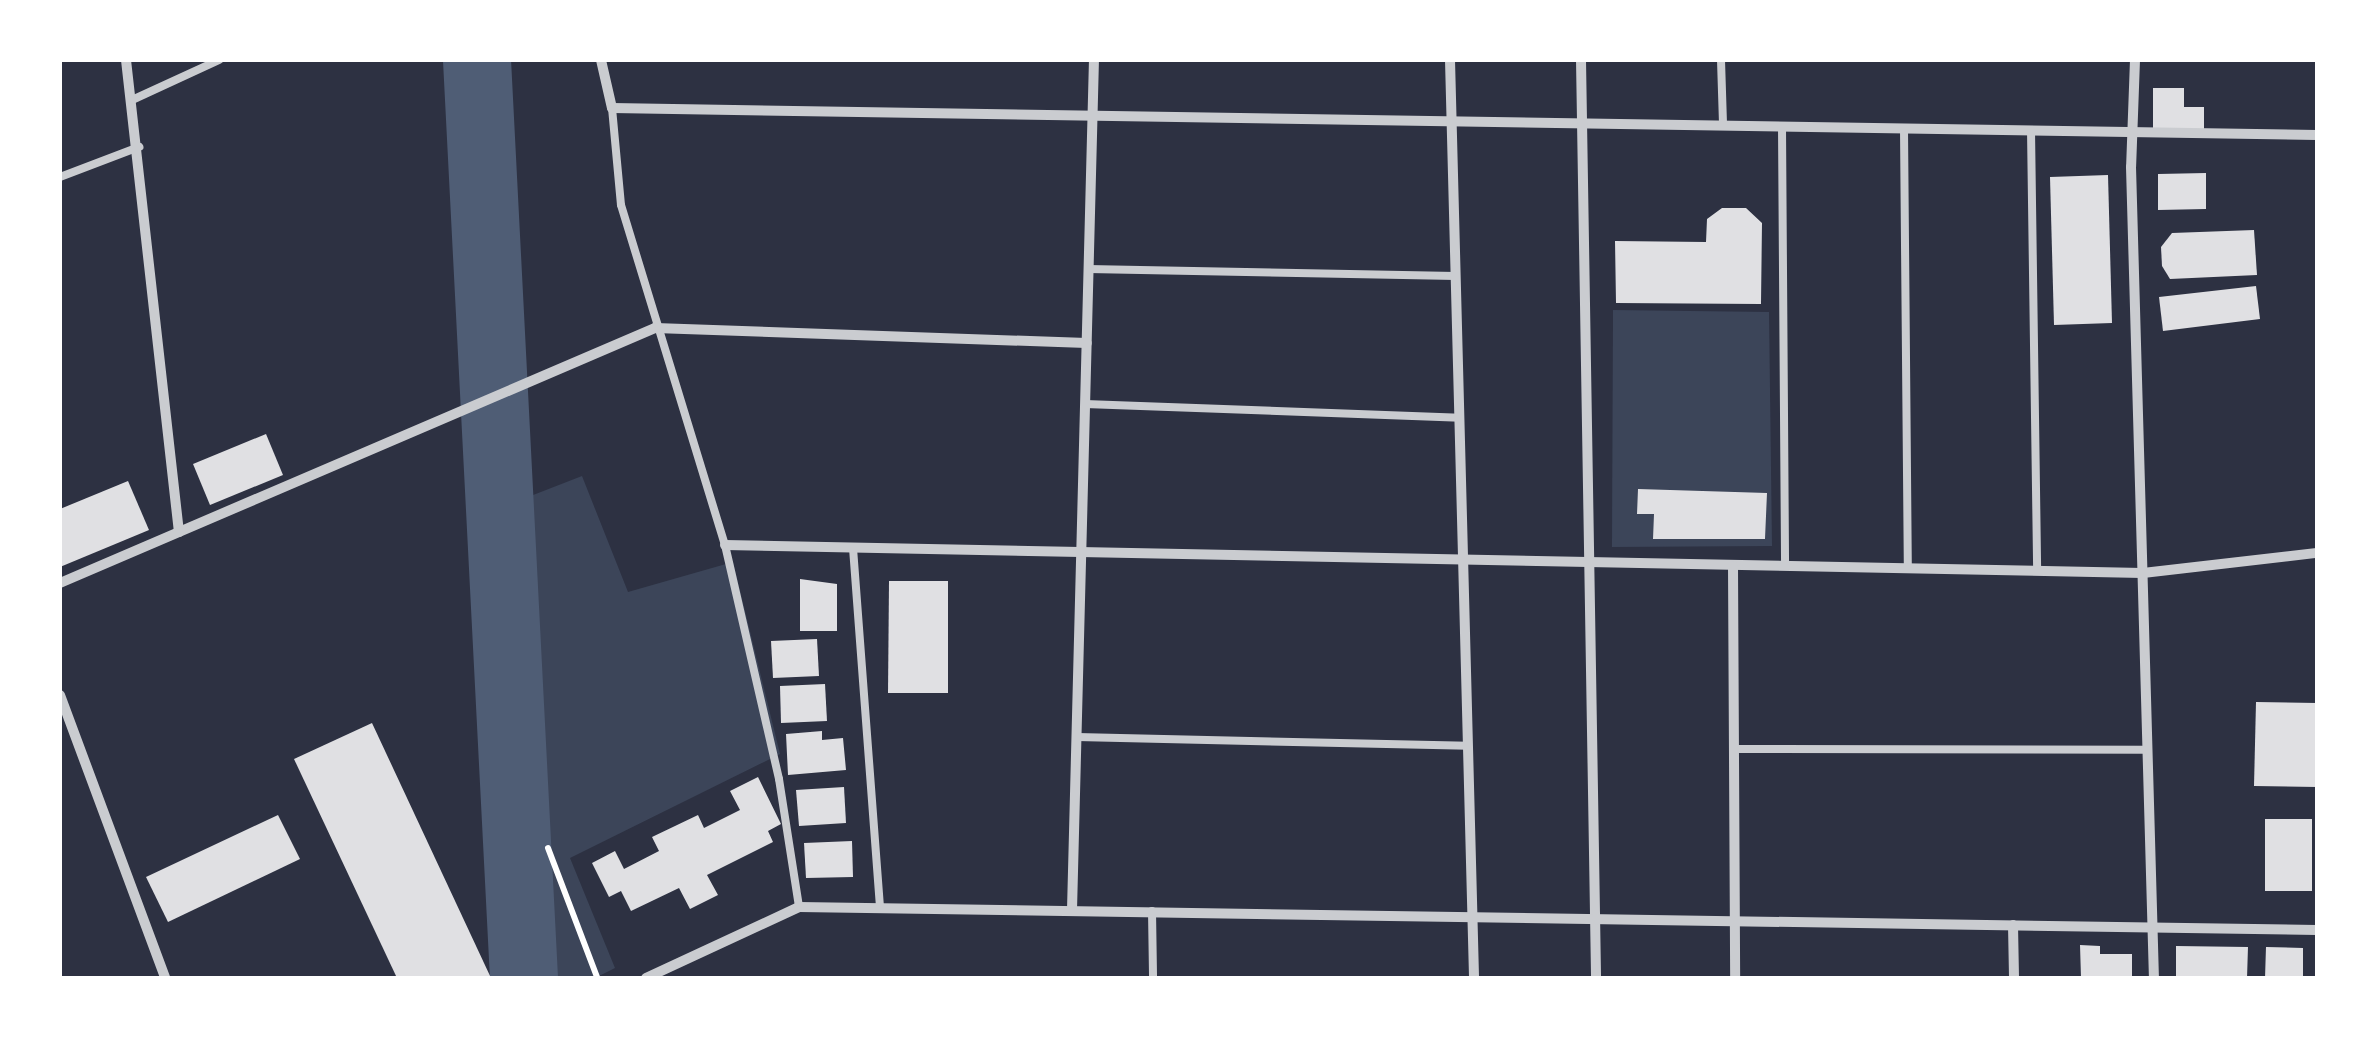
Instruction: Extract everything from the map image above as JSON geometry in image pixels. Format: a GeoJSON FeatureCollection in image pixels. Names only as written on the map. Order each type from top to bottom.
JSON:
{"type":"FeatureCollection","features":[{"type":"Feature","properties":{"kind":"street"},"geometry":{"type":"LineString","coordinates":[[126,60],[139,147],[178,532]]}},
{"type":"Feature","properties":{"kind":"street"},"geometry":{"type":"LineString","coordinates":[[601,60],[612,108],[2317,135]]}},
{"type":"Feature","properties":{"kind":"street"},"geometry":{"type":"LineString","coordinates":[[1072,910],[1094,60]]}},
{"type":"Feature","properties":{"kind":"street"},"geometry":{"type":"LineString","coordinates":[[1450,60],[1474,978]]}},
{"type":"Feature","properties":{"kind":"street"},"geometry":{"type":"LineString","coordinates":[[1582,60],[1596,978]]}},
{"type":"Feature","properties":{"kind":"street"},"geometry":{"type":"LineString","coordinates":[[2135,60],[2133,132],[2154,978]]}},
{"type":"Feature","properties":{"kind":"street"},"geometry":{"type":"LineString","coordinates":[[60,583],[655,328],[1087,343]]}},
{"type":"Feature","properties":{"kind":"street"},"geometry":{"type":"LineString","coordinates":[[725,546],[2143,573],[2317,554]]}},
{"type":"Feature","properties":{"kind":"street"},"geometry":{"type":"LineString","coordinates":[[1733,566],[1735,978]]}},
{"type":"Feature","properties":{"kind":"street"},"geometry":{"type":"LineString","coordinates":[[60,695],[165,978]]}},
{"type":"Feature","properties":{"kind":"street"},"geometry":{"type":"LineString","coordinates":[[646,978],[799,908],[880,906],[2317,930]]}},
{"type":"Feature","properties":{"kind":"street"},"geometry":{"type":"LineString","coordinates":[[2013,925],[2014,978]]}},
{"type":"Feature","properties":{"kind":"lane"},"geometry":{"type":"LineString","coordinates":[[132,100],[219,60]]}},
{"type":"Feature","properties":{"kind":"lane"},"geometry":{"type":"LineString","coordinates":[[1721,60],[1723,126]]}},
{"type":"Feature","properties":{"kind":"lane"},"geometry":{"type":"LineString","coordinates":[[612,108],[621,206],[655,328],[725,546],[779,779],[799,908]]}},
{"type":"Feature","properties":{"kind":"lane"},"geometry":{"type":"LineString","coordinates":[[1782,126],[1784,566]]}},
{"type":"Feature","properties":{"kind":"lane"},"geometry":{"type":"LineString","coordinates":[[1904,129],[1908,568]]}},
{"type":"Feature","properties":{"kind":"lane"},"geometry":{"type":"LineString","coordinates":[[2031,130],[2037,572]]}},
{"type":"Feature","properties":{"kind":"lane"},"geometry":{"type":"LineString","coordinates":[[60,177],[139,147]]}},
{"type":"Feature","properties":{"kind":"lane"},"geometry":{"type":"LineString","coordinates":[[1088,269],[1456,276]]}},
{"type":"Feature","properties":{"kind":"lane"},"geometry":{"type":"LineString","coordinates":[[1085,404],[1460,418]]}},
{"type":"Feature","properties":{"kind":"lane"},"geometry":{"type":"LineString","coordinates":[[853,548],[880,906]]}},
{"type":"Feature","properties":{"kind":"lane"},"geometry":{"type":"LineString","coordinates":[[1077,737],[1468,746]]}},
{"type":"Feature","properties":{"kind":"lane"},"geometry":{"type":"LineString","coordinates":[[1734,749],[2148,750]]}},
{"type":"Feature","properties":{"kind":"lane"},"geometry":{"type":"LineString","coordinates":[[1152,911],[1152,978]]}},
{"type":"Feature","properties":{"kind":"path"},"geometry":{"type":"LineString","coordinates":[[548,848],[597,977]]}},
{"type":"Feature","properties":{"kind":"shaded area"},"geometry":{"type":"Polygon","coordinates":[[[1613,310],[1769,312],[1772,546],[1612,547],[1613,310]]]}},
{"type":"Feature","properties":{"kind":"shaded area"},"geometry":{"type":"Polygon","coordinates":[[[582,476],[628,592],[733,562],[780,754],[570,858],[615,968],[595,978],[536,978],[510,504],[582,476]]]}},
{"type":"Feature","properties":{"kind":"building"},"geometry":{"type":"Polygon","coordinates":[[[2153,88],[2184,88],[2184,107],[2204,107],[2204,132],[2153,132],[2153,88]]]}},
{"type":"Feature","properties":{"kind":"building"},"geometry":{"type":"Polygon","coordinates":[[[2206,173],[2206,209],[2158,210],[2158,174],[2206,173]]]}},
{"type":"Feature","properties":{"kind":"building"},"geometry":{"type":"Polygon","coordinates":[[[2108,175],[2112,323],[2054,325],[2050,177],[2108,175]]]}},
{"type":"Feature","properties":{"kind":"building"},"geometry":{"type":"Polygon","coordinates":[[[1722,208],[1746,208],[1762,223],[1761,304],[1616,303],[1615,241],[1706,242],[1707,219],[1722,208]]]}},
{"type":"Feature","properties":{"kind":"building"},"geometry":{"type":"Polygon","coordinates":[[[2254,230],[2257,275],[2170,279],[2162,266],[2161,247],[2172,233],[2254,230]]]}},
{"type":"Feature","properties":{"kind":"building"},"geometry":{"type":"Polygon","coordinates":[[[2256,286],[2260,319],[2163,331],[2159,297],[2256,286]]]}},
{"type":"Feature","properties":{"kind":"building"},"geometry":{"type":"Polygon","coordinates":[[[266,434],[283,475],[210,505],[193,464],[266,434]]]}},
{"type":"Feature","properties":{"kind":"building"},"geometry":{"type":"Polygon","coordinates":[[[128,481],[149,530],[60,567],[60,509],[128,481]]]}},
{"type":"Feature","properties":{"kind":"building"},"geometry":{"type":"Polygon","coordinates":[[[1638,489],[1767,493],[1765,539],[1653,539],[1654,514],[1637,514],[1638,489]]]}},
{"type":"Feature","properties":{"kind":"building"},"geometry":{"type":"Polygon","coordinates":[[[800,579],[837,584],[837,631],[800,631],[800,579]]]}},
{"type":"Feature","properties":{"kind":"building"},"geometry":{"type":"Polygon","coordinates":[[[889,581],[948,581],[948,693],[888,693],[889,581]]]}},
{"type":"Feature","properties":{"kind":"building"},"geometry":{"type":"Polygon","coordinates":[[[817,639],[819,676],[773,678],[771,641],[817,639]]]}},
{"type":"Feature","properties":{"kind":"building"},"geometry":{"type":"Polygon","coordinates":[[[825,684],[827,721],[781,723],[780,686],[825,684]]]}},
{"type":"Feature","properties":{"kind":"building"},"geometry":{"type":"Polygon","coordinates":[[[2256,702],[2317,703],[2317,787],[2254,786],[2256,702]]]}},
{"type":"Feature","properties":{"kind":"building"},"geometry":{"type":"Polygon","coordinates":[[[372,723],[491,978],[397,978],[294,759],[372,723]]]}},
{"type":"Feature","properties":{"kind":"building"},"geometry":{"type":"Polygon","coordinates":[[[822,731],[822,740],[843,738],[846,770],[788,775],[786,734],[822,731]]]}},
{"type":"Feature","properties":{"kind":"building"},"geometry":{"type":"Polygon","coordinates":[[[758,777],[781,824],[768,831],[773,842],[707,875],[718,895],[690,909],[679,888],[631,911],[621,891],[609,897],[592,863],[615,851],[624,869],[659,851],[652,837],[698,815],[704,828],[740,810],[730,791],[758,777]]]}},
{"type":"Feature","properties":{"kind":"building"},"geometry":{"type":"Polygon","coordinates":[[[844,787],[846,823],[799,826],[796,790],[844,787]]]}},
{"type":"Feature","properties":{"kind":"building"},"geometry":{"type":"Polygon","coordinates":[[[278,815],[300,859],[168,922],[146,877],[278,815]]]}},
{"type":"Feature","properties":{"kind":"building"},"geometry":{"type":"Polygon","coordinates":[[[2265,819],[2312,819],[2312,891],[2265,891],[2265,819]]]}},
{"type":"Feature","properties":{"kind":"building"},"geometry":{"type":"Polygon","coordinates":[[[852,841],[853,877],[806,878],[804,843],[852,841]]]}},
{"type":"Feature","properties":{"kind":"building"},"geometry":{"type":"Polygon","coordinates":[[[2080,945],[2100,946],[2100,954],[2132,954],[2132,978],[2081,978],[2080,945]]]}},
{"type":"Feature","properties":{"kind":"building"},"geometry":{"type":"Polygon","coordinates":[[[2176,946],[2248,947],[2247,978],[2176,978],[2176,946]]]}},
{"type":"Feature","properties":{"kind":"building"},"geometry":{"type":"Polygon","coordinates":[[[2266,947],[2303,948],[2303,978],[2265,978],[2266,947]]]}},
{"type":"Feature","properties":{"kind":"waterway"},"geometry":{"type":"LineString","coordinates":[[477,60],[524,978]]}}]}
